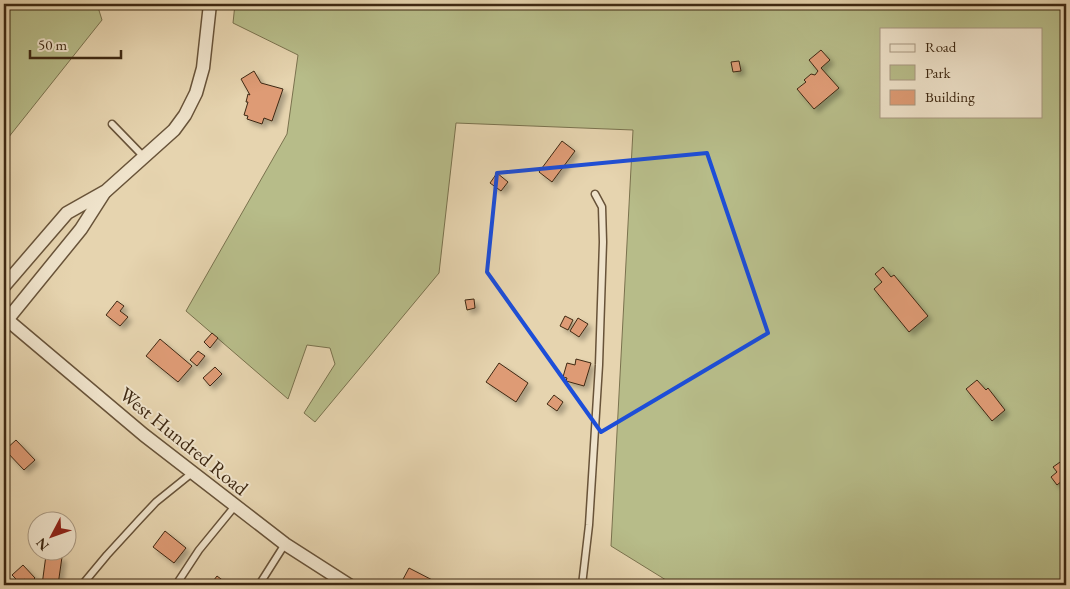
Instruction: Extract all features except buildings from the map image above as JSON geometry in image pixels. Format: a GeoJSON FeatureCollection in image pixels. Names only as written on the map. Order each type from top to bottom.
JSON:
{"type":"FeatureCollection","features":[{"type":"Feature","properties":{"kind":"street"},"geometry":{"type":"LineString","coordinates":[[4,286],[67,213],[106,191],[174,130],[185,115],[196,93],[204,68],[210,4]]}},
{"type":"Feature","properties":{"kind":"street"},"geometry":{"type":"LineString","coordinates":[[6,318],[81,229],[106,191]]}},
{"type":"Feature","properties":{"kind":"street","name":"West Hundred Road"},"geometry":{"type":"LineString","coordinates":[[6,318],[144,435],[192,473],[333,582],[349,585]]}},
{"type":"Feature","properties":{"kind":"lane"},"geometry":{"type":"LineString","coordinates":[[112,124],[144,157]]}},
{"type":"Feature","properties":{"kind":"lane"},"geometry":{"type":"LineString","coordinates":[[582,585],[589,525],[599,355],[603,242],[602,207],[595,194]]}},
{"type":"Feature","properties":{"kind":"lane"},"geometry":{"type":"LineString","coordinates":[[82,585],[156,502],[192,473]]}},
{"type":"Feature","properties":{"kind":"lane"},"geometry":{"type":"LineString","coordinates":[[176,585],[199,550],[235,506]]}},
{"type":"Feature","properties":{"kind":"lane"},"geometry":{"type":"LineString","coordinates":[[259,585],[285,544]]}},
{"type":"Feature","properties":{"kind":"highlighted area"},"geometry":{"type":"Polygon","coordinates":[[[707,153],[768,333],[601,432],[487,272],[497,173],[707,153]]]}},
{"type":"Feature","properties":{"kind":"green space"},"geometry":{"type":"Polygon","coordinates":[[[4,4],[97,4],[102,20],[4,143],[4,4]]]}},
{"type":"Feature","properties":{"kind":"green space"},"geometry":{"type":"Polygon","coordinates":[[[235,4],[1066,4],[1066,585],[674,585],[611,546],[633,130],[456,123],[439,273],[315,422],[304,413],[335,364],[330,348],[307,345],[288,399],[186,311],[287,134],[298,55],[233,23],[235,4]]]}}]}
